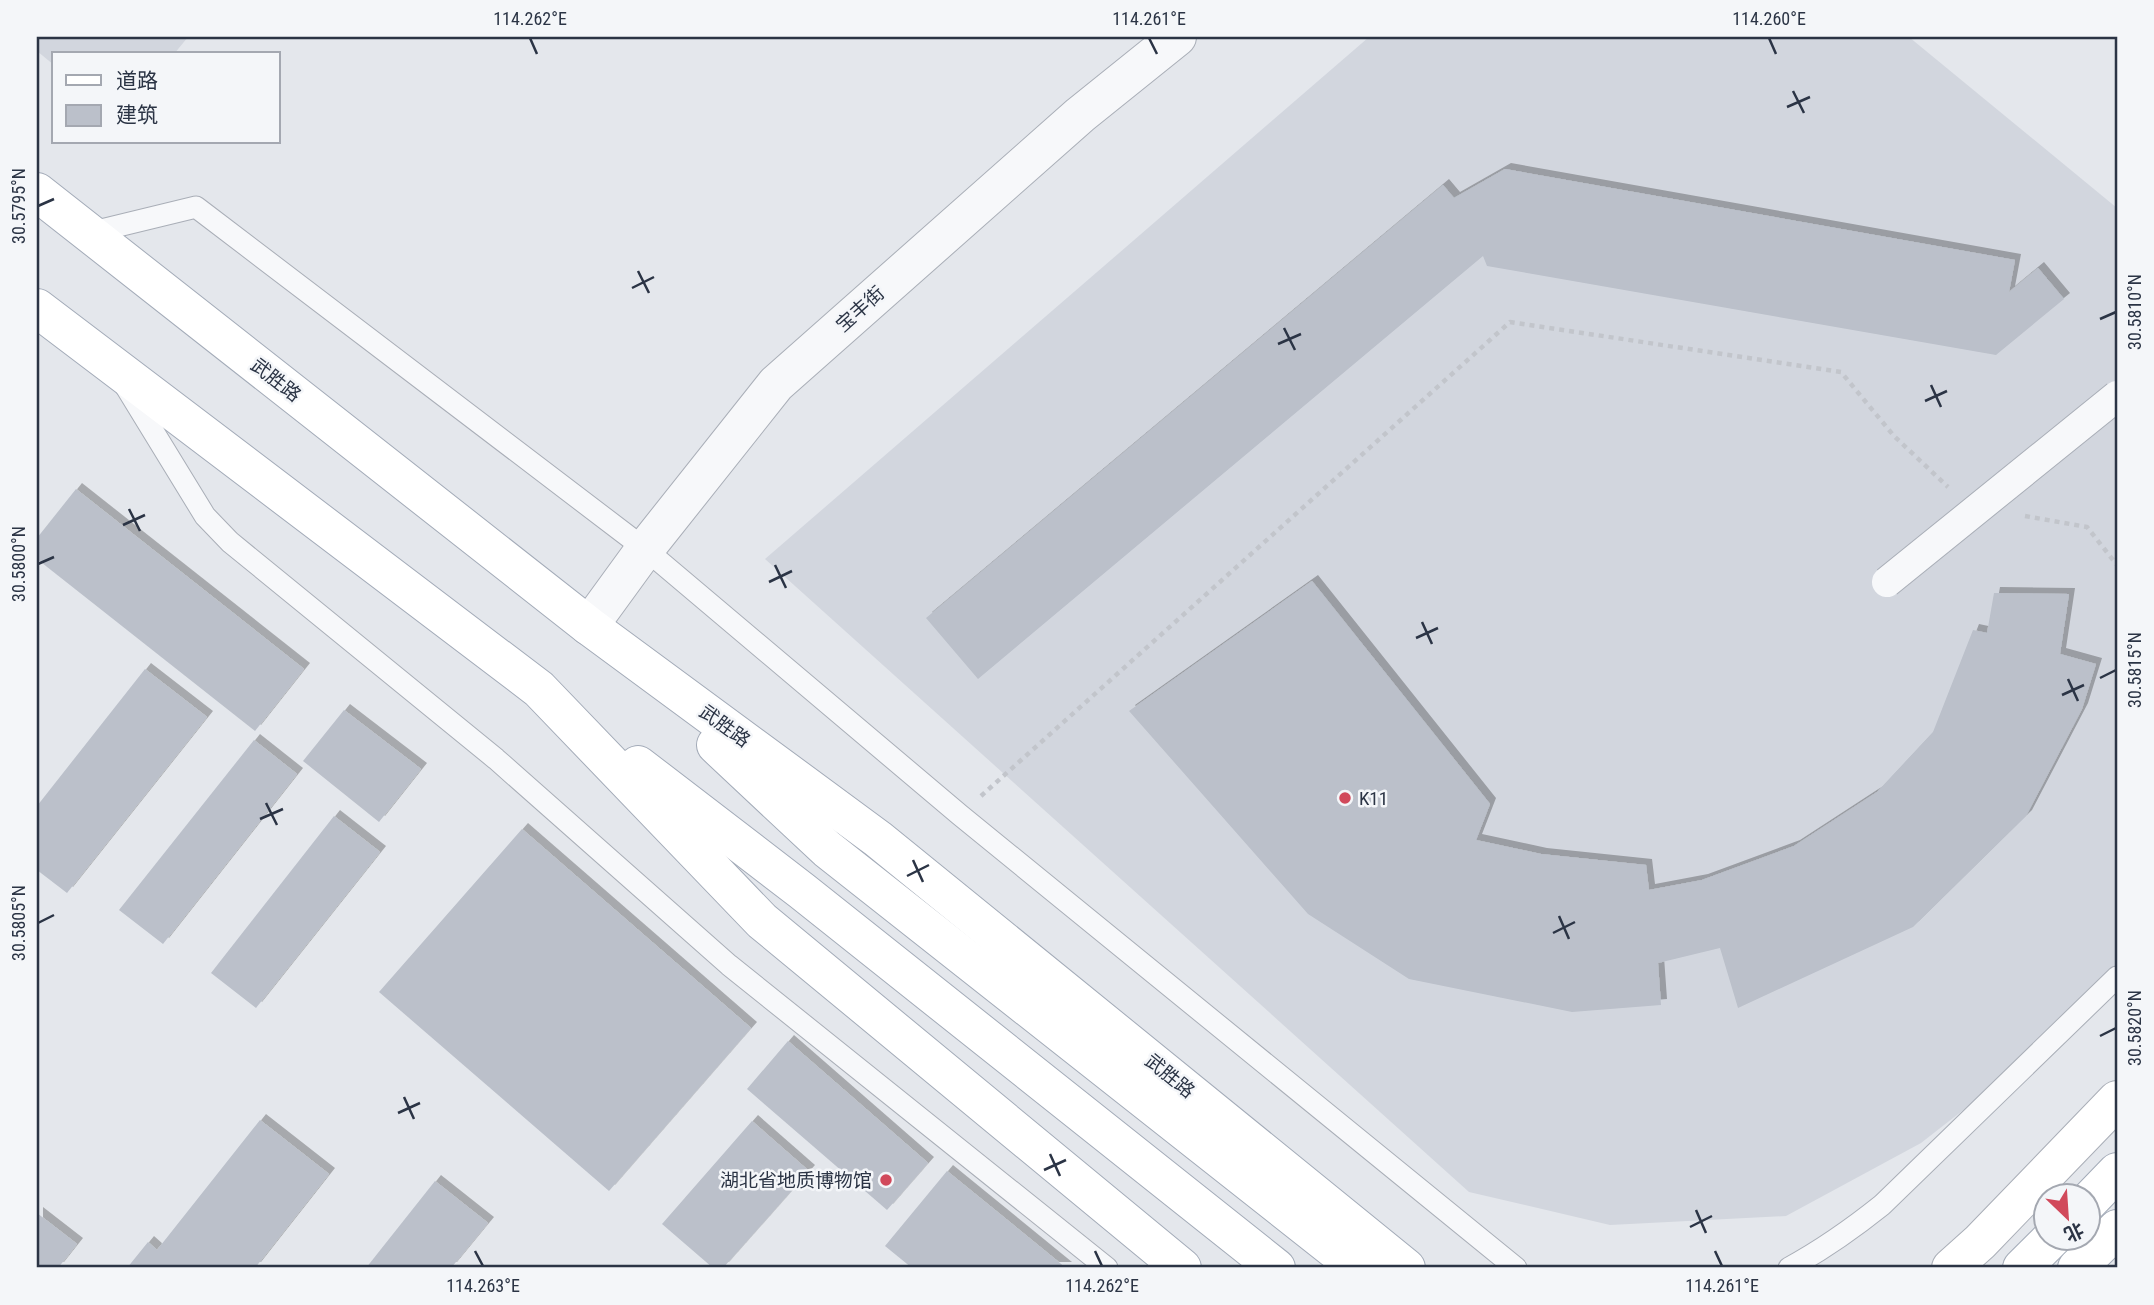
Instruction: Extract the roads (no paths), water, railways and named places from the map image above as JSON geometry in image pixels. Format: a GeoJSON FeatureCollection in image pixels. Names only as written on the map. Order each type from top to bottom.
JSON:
{"type":"FeatureCollection","features":[{"type":"Feature","properties":{"kind":"main road","name":"武胜路"},"geometry":{"type":"LineString","coordinates":[[37,192],[589,626],[878,839],[1406,1268]]}},
{"type":"Feature","properties":{"kind":"main road"},"geometry":{"type":"LineString","coordinates":[[37,308],[803,891],[1276,1268]]}},
{"type":"Feature","properties":{"kind":"main road"},"geometry":{"type":"LineString","coordinates":[[589,626],[827,849],[1358,1268]]}},
{"type":"Feature","properties":{"kind":"main road"},"geometry":{"type":"LineString","coordinates":[[539,689],[762,921],[1182,1268]]}},
{"type":"Feature","properties":{"kind":"main road"},"geometry":{"type":"LineString","coordinates":[[1951,1268],[1980,1242],[2117,1100]]}},
{"type":"Feature","properties":{"kind":"main road"},"geometry":{"type":"LineString","coordinates":[[2102,1188],[2117,1172]]}},
{"type":"Feature","properties":{"kind":"main road"},"geometry":{"type":"LineString","coordinates":[[2077,1268],[2117,1229]]}},
{"type":"Feature","properties":{"kind":"main road"},"geometry":{"type":"LineString","coordinates":[[2022,1268],[2038,1252]]}},
{"type":"Feature","properties":{"kind":"street","name":"宝丰街"},"geometry":{"type":"LineString","coordinates":[[589,626],[645,549],[776,384],[1080,115],[1177,37]]}},
{"type":"Feature","properties":{"kind":"street"},"geometry":{"type":"LineString","coordinates":[[1887,582],[2117,396]]}},
{"type":"Feature","properties":{"kind":"lane"},"geometry":{"type":"LineString","coordinates":[[89,233],[196,207],[645,549],[960,814],[1516,1268]]}},
{"type":"Feature","properties":{"kind":"lane"},"geometry":{"type":"LineString","coordinates":[[112,364],[205,516],[230,542],[496,759],[729,965],[1107,1268]]}},
{"type":"Feature","properties":{"kind":"lane"},"geometry":{"type":"LineString","coordinates":[[1789,1268],[1836,1240],[1882,1205],[2117,977]]}},
{"type":"Feature","properties":{"kind":"place","name":"K11"},"geometry":{"type":"Point","coordinates":[1345,798]}},
{"type":"Feature","properties":{"kind":"place","name":"湖北省地质博物馆"},"geometry":{"type":"Point","coordinates":[886,1180]}}]}
